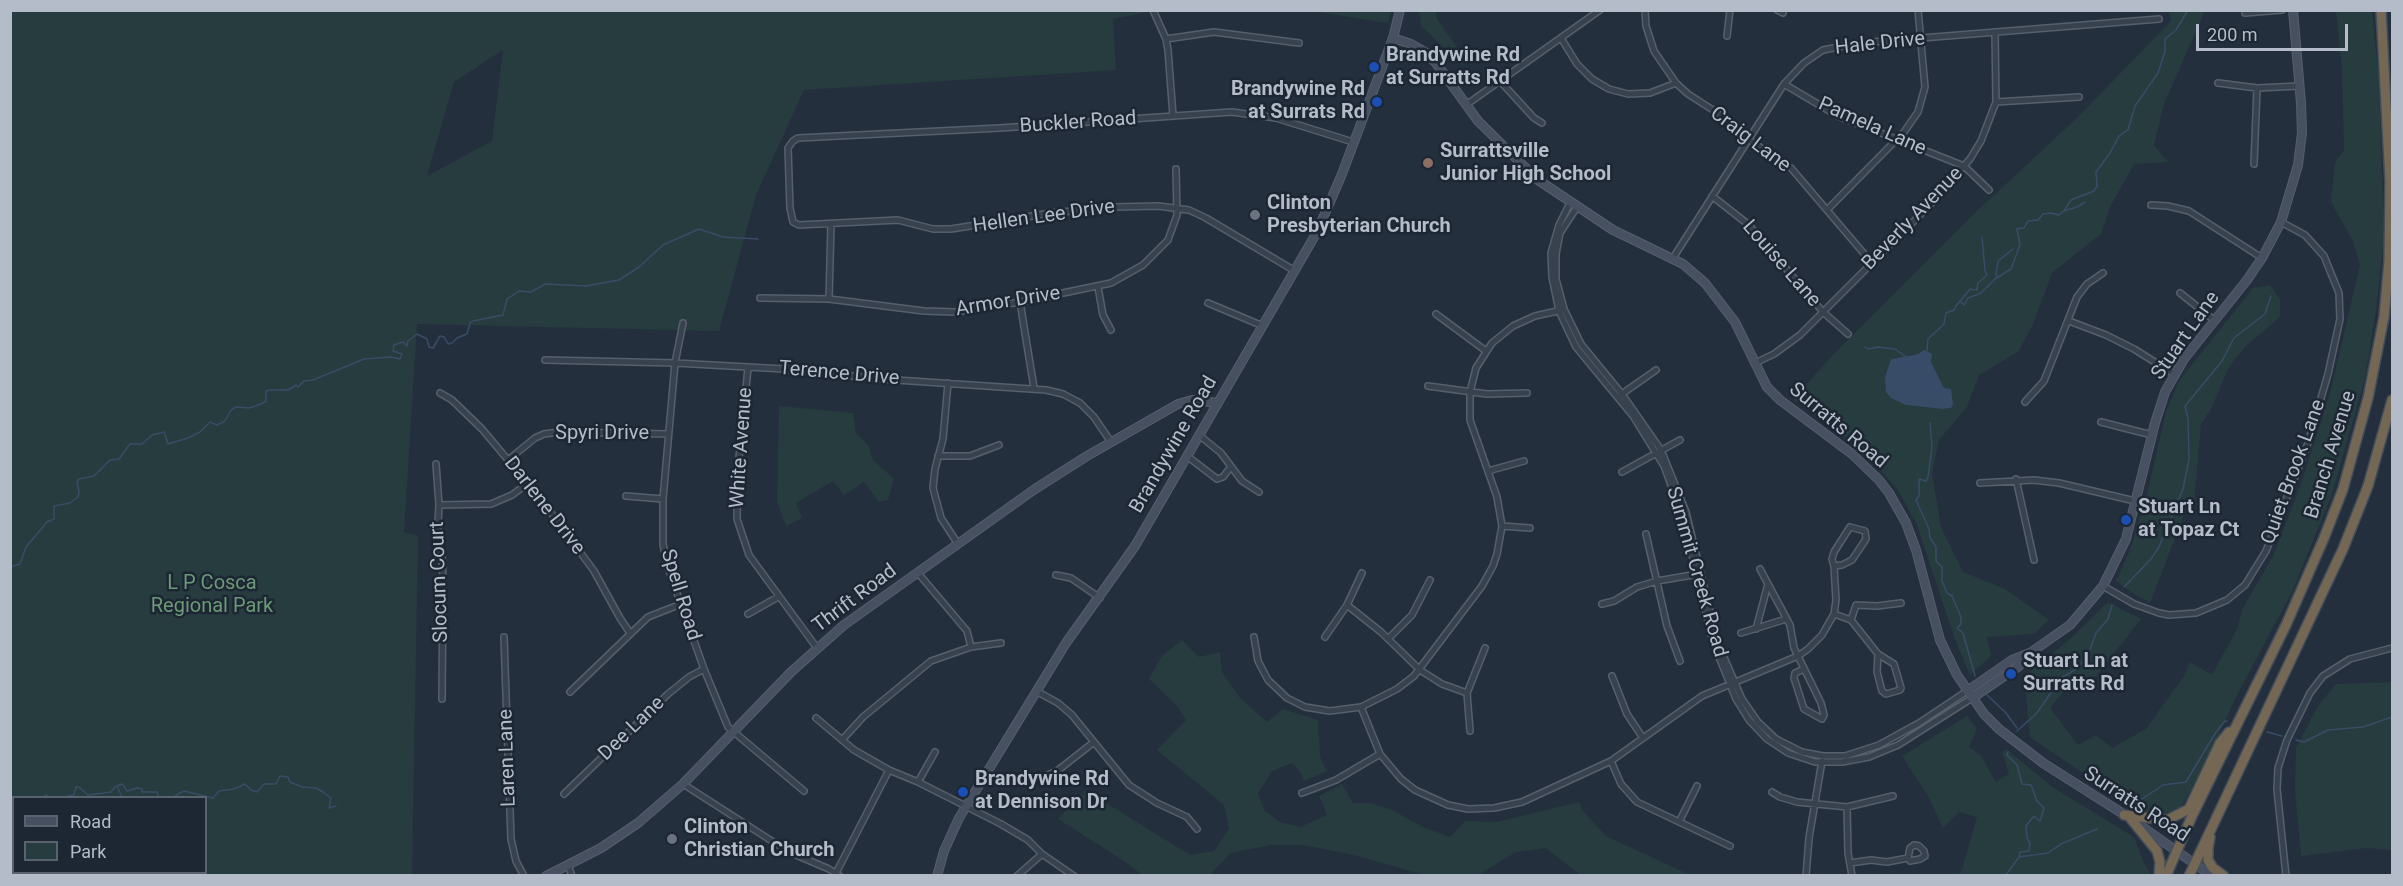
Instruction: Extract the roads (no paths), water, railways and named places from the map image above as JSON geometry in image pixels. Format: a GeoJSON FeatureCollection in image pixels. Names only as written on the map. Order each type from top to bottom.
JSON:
{"type":"FeatureCollection","features":[{"type":"Feature","properties":{"kind":"highway","name":"Branch Avenue"},"geometry":{"type":"LineString","coordinates":[[2166,876],[2324,538],[2343,489],[2373,378],[2385,306],[2390,222],[2390,165],[2381,10]]}},
{"type":"Feature","properties":{"kind":"highway","name":"Branch Avenue"},"geometry":{"type":"LineString","coordinates":[[2189,876],[2219,808],[2343,549],[2368,486],[2392,400]]}},
{"type":"Feature","properties":{"kind":"highway"},"geometry":{"type":"LineString","coordinates":[[2128,817],[2167,820],[2188,808],[2220,743],[2239,722]]}},
{"type":"Feature","properties":{"kind":"highway"},"geometry":{"type":"LineString","coordinates":[[2219,808],[2208,843],[2208,856],[2213,868],[2224,876]]}},
{"type":"Feature","properties":{"kind":"highway"},"geometry":{"type":"LineString","coordinates":[[2128,817],[2157,851],[2160,862],[2159,876]]}},
{"type":"Feature","properties":{"kind":"main road","name":"Brandywine Road"},"geometry":{"type":"LineString","coordinates":[[938,876],[950,836],[965,808],[1066,643],[1135,546],[1324,219],[1393,38],[1400,10]]}},
{"type":"Feature","properties":{"kind":"main road","name":"Stuart Lane"},"geometry":{"type":"LineString","coordinates":[[1969,694],[2019,666],[2030,653],[2070,625],[2103,586],[2122,549],[2160,405],[2174,374],[2262,258],[2281,222],[2298,165],[2302,133],[2293,10]]}},
{"type":"Feature","properties":{"kind":"main road","name":"Surratts Road"},"geometry":{"type":"LineString","coordinates":[[1393,38],[1425,52],[1436,63],[1478,121],[1523,166],[1574,205],[1633,241],[1674,258],[1697,275],[1719,299],[1735,322],[1763,382],[1780,400],[1852,454],[1880,480],[1889,493],[1906,523],[1916,550],[1940,640],[1957,675],[1991,721],[2021,747],[2067,780],[2128,817],[2212,876]]}},
{"type":"Feature","properties":{"kind":"main road","name":"Thrift Road"},"geometry":{"type":"LineString","coordinates":[[546,876],[619,837],[683,784],[775,688],[817,648],[844,625],[958,544],[1051,479],[1184,401],[1198,400],[1218,403]]}},
{"type":"Feature","properties":{"kind":"street"},"geometry":{"type":"LineString","coordinates":[[1153,10],[1166,39],[1173,116]]}},
{"type":"Feature","properties":{"kind":"street"},"geometry":{"type":"LineString","coordinates":[[1466,105],[1600,10]]}},
{"type":"Feature","properties":{"kind":"street","name":"Craig Lane"},"geometry":{"type":"LineString","coordinates":[[1645,10],[1654,51],[1676,83],[1730,121],[1748,139],[1791,168],[1872,263]]}},
{"type":"Feature","properties":{"kind":"street"},"geometry":{"type":"LineString","coordinates":[[1727,36],[1730,10]]}},
{"type":"Feature","properties":{"kind":"street"},"geometry":{"type":"LineString","coordinates":[[1827,210],[1914,119],[1923,99],[1925,87],[1918,10]]}},
{"type":"Feature","properties":{"kind":"street"},"geometry":{"type":"LineString","coordinates":[[2245,13],[2282,10]]}},
{"type":"Feature","properties":{"kind":"street","name":"Hale Drive"},"geometry":{"type":"LineString","coordinates":[[1674,258],[1784,84],[1804,63],[1832,47],[1859,42],[2159,19]]}},
{"type":"Feature","properties":{"kind":"street"},"geometry":{"type":"LineString","coordinates":[[1166,39],[1214,32],[1299,43]]}},
{"type":"Feature","properties":{"kind":"street","name":"Beverly Avenue"},"geometry":{"type":"LineString","coordinates":[[1755,363],[1774,354],[1794,340],[1928,207],[1964,166],[1981,141],[1996,102],[1995,32]]}},
{"type":"Feature","properties":{"kind":"street"},"geometry":{"type":"LineString","coordinates":[[1561,38],[1577,64],[1592,79],[1609,89],[1628,94],[1650,93],[1676,83]]}},
{"type":"Feature","properties":{"kind":"street"},"geometry":{"type":"LineString","coordinates":[[1500,81],[1534,118],[1542,123]]}},
{"type":"Feature","properties":{"kind":"street"},"geometry":{"type":"LineString","coordinates":[[2218,83],[2257,88],[2300,86]]}},
{"type":"Feature","properties":{"kind":"street","name":"Pamela Lane"},"geometry":{"type":"LineString","coordinates":[[1784,84],[1838,116],[1964,166],[1989,190]]}},
{"type":"Feature","properties":{"kind":"street"},"geometry":{"type":"LineString","coordinates":[[2254,164],[2257,88]]}},
{"type":"Feature","properties":{"kind":"street"},"geometry":{"type":"LineString","coordinates":[[1996,102],[2079,97]]}},
{"type":"Feature","properties":{"kind":"street","name":"Buckler Road"},"geometry":{"type":"LineString","coordinates":[[790,208],[788,153],[790,145],[798,138],[1000,129],[1232,112],[1259,114],[1353,142]]}},
{"type":"Feature","properties":{"kind":"street","name":"Armor Drive"},"geometry":{"type":"LineString","coordinates":[[760,298],[829,300],[941,312],[970,310],[1098,287],[1121,279],[1152,258],[1168,240],[1177,208],[1176,169]]}},
{"type":"Feature","properties":{"kind":"street","name":"Louise Lane"},"geometry":{"type":"LineString","coordinates":[[1712,196],[1749,225],[1822,312],[1848,334]]}},
{"type":"Feature","properties":{"kind":"street","name":"Hellen Lee Drive"},"geometry":{"type":"LineString","coordinates":[[790,208],[791,218],[795,224],[898,220],[933,229],[951,230],[1051,213],[1147,205],[1177,208],[1189,210],[1206,218],[1295,271]]}},
{"type":"Feature","properties":{"kind":"street","name":"Summit Creek Road"},"geometry":{"type":"LineString","coordinates":[[1574,205],[1560,233],[1556,254],[1556,279],[1561,310],[1576,346],[1620,396],[1659,452],[1686,512],[1697,574],[1713,630],[1744,713],[1767,739],[1788,753],[1822,759],[1858,760],[1898,745],[1969,694]]}},
{"type":"Feature","properties":{"kind":"street"},"geometry":{"type":"LineString","coordinates":[[2151,205],[2189,211],[2262,258]]}},
{"type":"Feature","properties":{"kind":"street","name":"Quiet Brook Lane"},"geometry":{"type":"LineString","coordinates":[[2103,586],[2134,603],[2159,613],[2169,615],[2196,613],[2227,600],[2245,585],[2266,551],[2308,443],[2328,374],[2340,319],[2339,293],[2324,256],[2305,235],[2281,222]]}},
{"type":"Feature","properties":{"kind":"street"},"geometry":{"type":"LineString","coordinates":[[829,300],[831,224]]}},
{"type":"Feature","properties":{"kind":"street"},"geometry":{"type":"LineString","coordinates":[[2025,402],[2044,381],[2074,304],[2082,290],[2103,273]]}},
{"type":"Feature","properties":{"kind":"street"},"geometry":{"type":"LineString","coordinates":[[1098,287],[1103,315],[1111,330]]}},
{"type":"Feature","properties":{"kind":"street"},"geometry":{"type":"LineString","coordinates":[[2181,293],[2214,321]]}},
{"type":"Feature","properties":{"kind":"street"},"geometry":{"type":"LineString","coordinates":[[1020,302],[1034,388]]}},
{"type":"Feature","properties":{"kind":"street"},"geometry":{"type":"LineString","coordinates":[[1208,303],[1263,326]]}},
{"type":"Feature","properties":{"kind":"street"},"geometry":{"type":"LineString","coordinates":[[1254,637],[1258,661],[1264,674],[1287,698],[1305,707],[1322,711],[1361,707],[1397,689],[1420,670],[1490,573],[1497,554],[1502,526],[1497,497],[1470,420],[1470,392],[1476,368],[1486,351],[1502,333],[1535,316],[1561,310]]}},
{"type":"Feature","properties":{"kind":"street"},"geometry":{"type":"LineString","coordinates":[[1436,314],[1486,351]]}},
{"type":"Feature","properties":{"kind":"street"},"geometry":{"type":"LineString","coordinates":[[2069,321],[2134,349],[2174,374]]}},
{"type":"Feature","properties":{"kind":"street","name":"Spell Road"},"geometry":{"type":"LineString","coordinates":[[682,323],[675,363],[668,434],[663,499],[663,553],[704,669],[726,722],[733,732],[804,791]]}},
{"type":"Feature","properties":{"kind":"street","name":"Terence Drive"},"geometry":{"type":"LineString","coordinates":[[545,360],[675,363],[1034,388],[1055,392],[1080,403],[1094,417],[1111,442]]}},
{"type":"Feature","properties":{"kind":"street","name":"White Avenue"},"geometry":{"type":"LineString","coordinates":[[748,368],[738,468],[737,519],[749,555],[817,648]]}},
{"type":"Feature","properties":{"kind":"street"},"geometry":{"type":"LineString","coordinates":[[1620,396],[1656,370]]}},
{"type":"Feature","properties":{"kind":"street"},"geometry":{"type":"LineString","coordinates":[[948,383],[944,427],[934,476],[935,500],[944,524],[958,544]]}},
{"type":"Feature","properties":{"kind":"street"},"geometry":{"type":"LineString","coordinates":[[1428,386],[1470,392],[1527,393]]}},
{"type":"Feature","properties":{"kind":"street","name":"Darlene Drive"},"geometry":{"type":"LineString","coordinates":[[440,393],[471,417],[544,503],[584,556],[630,633]]}},
{"type":"Feature","properties":{"kind":"street"},"geometry":{"type":"LineString","coordinates":[[2101,422],[2152,435]]}},
{"type":"Feature","properties":{"kind":"street","name":"Spyri Drive"},"geometry":{"type":"LineString","coordinates":[[508,460],[535,438],[544,434],[559,432],[668,434]]}},
{"type":"Feature","properties":{"kind":"street"},"geometry":{"type":"LineString","coordinates":[[1199,435],[1221,453],[1230,468],[1242,480],[1259,492]]}},
{"type":"Feature","properties":{"kind":"street"},"geometry":{"type":"LineString","coordinates":[[1622,472],[1680,440]]}},
{"type":"Feature","properties":{"kind":"street"},"geometry":{"type":"LineString","coordinates":[[938,456],[970,456],[999,445]]}},
{"type":"Feature","properties":{"kind":"street"},"geometry":{"type":"LineString","coordinates":[[1187,456],[1217,479],[1223,477],[1230,468]]}},
{"type":"Feature","properties":{"kind":"street"},"geometry":{"type":"LineString","coordinates":[[1488,471],[1524,461]]}},
{"type":"Feature","properties":{"kind":"street","name":"Slocum Court"},"geometry":{"type":"LineString","coordinates":[[436,464],[439,505],[437,541],[442,558],[443,578],[442,699]]}},
{"type":"Feature","properties":{"kind":"street"},"geometry":{"type":"LineString","coordinates":[[1980,483],[2016,479],[2059,483],[2135,501]]}},
{"type":"Feature","properties":{"kind":"street"},"geometry":{"type":"LineString","coordinates":[[2016,479],[2025,528],[2034,560]]}},
{"type":"Feature","properties":{"kind":"street"},"geometry":{"type":"LineString","coordinates":[[439,505],[490,504],[512,495],[527,484]]}},
{"type":"Feature","properties":{"kind":"street"},"geometry":{"type":"LineString","coordinates":[[626,496],[663,499]]}},
{"type":"Feature","properties":{"kind":"street"},"geometry":{"type":"LineString","coordinates":[[1502,526],[1530,528]]}},
{"type":"Feature","properties":{"kind":"street"},"geometry":{"type":"LineString","coordinates":[[1361,707],[1380,754],[1408,786],[1438,801],[1468,809],[1494,808],[1530,800],[1611,761],[1694,701],[1798,656],[1819,639],[1834,614],[1836,600],[1832,559],[1834,552],[1846,531],[1852,527],[1865,531],[1866,539],[1855,557],[1842,565],[1834,566]]}},
{"type":"Feature","properties":{"kind":"street"},"geometry":{"type":"LineString","coordinates":[[1646,534],[1667,626],[1680,660]]}},
{"type":"Feature","properties":{"kind":"street"},"geometry":{"type":"LineString","coordinates":[[1760,569],[1791,630],[1798,656],[1804,669],[1808,672],[1821,703],[1824,715],[1822,719],[1804,709],[1794,678],[1795,673],[1804,669]]}},
{"type":"Feature","properties":{"kind":"street"},"geometry":{"type":"LineString","coordinates":[[918,573],[967,631],[971,646]]}},
{"type":"Feature","properties":{"kind":"street"},"geometry":{"type":"LineString","coordinates":[[1325,637],[1347,605],[1362,573]]}},
{"type":"Feature","properties":{"kind":"street"},"geometry":{"type":"LineString","coordinates":[[1602,604],[1614,601],[1637,587],[1697,574]]}},
{"type":"Feature","properties":{"kind":"street"},"geometry":{"type":"LineString","coordinates":[[1056,576],[1071,578],[1100,598]]}},
{"type":"Feature","properties":{"kind":"street"},"geometry":{"type":"LineString","coordinates":[[1388,639],[1412,615],[1430,580]]}},
{"type":"Feature","properties":{"kind":"street"},"geometry":{"type":"LineString","coordinates":[[1756,629],[1768,584]]}},
{"type":"Feature","properties":{"kind":"street"},"geometry":{"type":"LineString","coordinates":[[748,614],[778,597]]}},
{"type":"Feature","properties":{"kind":"street"},"geometry":{"type":"LineString","coordinates":[[1851,620],[1856,605],[1877,606],[1901,603]]}},
{"type":"Feature","properties":{"kind":"street"},"geometry":{"type":"LineString","coordinates":[[570,692],[630,633],[653,614],[681,604]]}},
{"type":"Feature","properties":{"kind":"street"},"geometry":{"type":"LineString","coordinates":[[1347,605],[1373,624],[1420,670],[1442,684],[1467,693]]}},
{"type":"Feature","properties":{"kind":"street"},"geometry":{"type":"LineString","coordinates":[[1834,614],[1851,620],[1878,654],[1896,666],[1900,690],[1886,694],[1881,691],[1877,672],[1878,654]]}},
{"type":"Feature","properties":{"kind":"street"},"geometry":{"type":"LineString","coordinates":[[1741,633],[1786,619]]}},
{"type":"Feature","properties":{"kind":"street","name":"Laren Lane"},"geometry":{"type":"LineString","coordinates":[[504,637],[510,839],[516,861],[524,876]]}},
{"type":"Feature","properties":{"kind":"street"},"geometry":{"type":"LineString","coordinates":[[842,740],[863,717],[931,661],[971,646],[1001,643]]}},
{"type":"Feature","properties":{"kind":"street"},"geometry":{"type":"LineString","coordinates":[[1470,731],[1467,693],[1485,648]]}},
{"type":"Feature","properties":{"kind":"street"},"geometry":{"type":"LineString","coordinates":[[2286,876],[2277,783],[2281,755],[2287,740],[2310,693],[2323,676],[2350,659],[2392,648]]}},
{"type":"Feature","properties":{"kind":"street","name":"Dee Lane"},"geometry":{"type":"LineString","coordinates":[[564,794],[668,694],[689,677],[704,669]]}},
{"type":"Feature","properties":{"kind":"street"},"geometry":{"type":"LineString","coordinates":[[1612,676],[1627,714],[1643,738]]}},
{"type":"Feature","properties":{"kind":"street"},"geometry":{"type":"LineString","coordinates":[[1036,691],[1064,708],[1129,784],[1156,803],[1187,817],[1197,829]]}},
{"type":"Feature","properties":{"kind":"street","name":"Summit Creek Road"},"geometry":{"type":"LineString","coordinates":[[1822,759],[1868,750],[1969,694]]}},
{"type":"Feature","properties":{"kind":"street"},"geometry":{"type":"LineString","coordinates":[[816,718],[854,750],[889,770],[918,782],[1017,833],[1074,876]]}},
{"type":"Feature","properties":{"kind":"street"},"geometry":{"type":"LineString","coordinates":[[1043,777],[1057,771],[1094,742]]}},
{"type":"Feature","properties":{"kind":"street"},"geometry":{"type":"LineString","coordinates":[[918,782],[935,752]]}},
{"type":"Feature","properties":{"kind":"street"},"geometry":{"type":"LineString","coordinates":[[1302,793],[1336,780],[1380,754]]}},
{"type":"Feature","properties":{"kind":"street"},"geometry":{"type":"LineString","coordinates":[[1806,876],[1807,852],[1822,759]]}},
{"type":"Feature","properties":{"kind":"street"},"geometry":{"type":"LineString","coordinates":[[1611,761],[1616,776],[1632,797],[1644,806],[1730,846]]}},
{"type":"Feature","properties":{"kind":"street"},"geometry":{"type":"LineString","coordinates":[[683,784],[789,852],[837,875],[889,770]]}},
{"type":"Feature","properties":{"kind":"street"},"geometry":{"type":"LineString","coordinates":[[1679,822],[1697,786]]}},
{"type":"Feature","properties":{"kind":"street"},"geometry":{"type":"LineString","coordinates":[[1772,792],[1786,800],[1847,807],[1893,796]]}},
{"type":"Feature","properties":{"kind":"street"},"geometry":{"type":"LineString","coordinates":[[1847,807],[1852,876]]}},
{"type":"Feature","properties":{"kind":"street"},"geometry":{"type":"LineString","coordinates":[[1017,876],[1042,854]]}},
{"type":"Feature","properties":{"kind":"street"},"geometry":{"type":"LineString","coordinates":[[1850,863],[1908,858]]}},
{"type":"Feature","properties":{"kind":"street"},"geometry":{"type":"LineString","coordinates":[[568,865],[572,876]]}},
{"type":"Feature","properties":{"kind":"water"},"geometry":{"type":"Polygon","coordinates":[[[1924,350],[1932,354],[1931,362],[1944,388],[1951,389],[1953,404],[1951,408],[1906,405],[1891,398],[1886,392],[1885,377],[1891,359],[1918,354],[1924,350]]]}},
{"type":"Feature","properties":{"kind":"waterway"},"geometry":{"type":"LineString","coordinates":[[1960,301],[1964,305],[1968,298],[1981,293],[1995,279],[2011,269],[2020,245],[2017,229],[2024,228],[2028,221],[2038,220],[2043,214],[2059,215],[2071,200],[2094,191],[2097,186],[2096,172],[2119,136],[2128,130],[2135,106],[2158,73],[2165,51],[2165,39],[2176,30],[2188,10]]}},
{"type":"Feature","properties":{"kind":"waterway"},"geometry":{"type":"LineString","coordinates":[[2064,211],[2085,202]]}},
{"type":"Feature","properties":{"kind":"waterway"},"geometry":{"type":"LineString","coordinates":[[10,567],[20,564],[26,547],[47,522],[54,519],[54,506],[70,503],[78,497],[77,482],[79,479],[94,476],[110,460],[119,459],[130,444],[142,444],[152,435],[164,432],[168,444],[188,438],[200,432],[210,422],[217,425],[225,421],[231,410],[236,407],[249,408],[266,401],[266,391],[288,390],[296,385],[298,387],[304,381],[313,380],[364,359],[391,357],[400,359],[402,354],[393,351],[394,345],[403,342],[407,346],[408,341],[417,334],[427,339],[429,347],[433,348],[440,336],[444,337],[448,344],[452,343],[467,334],[470,323],[473,321],[503,315],[507,299],[519,291],[531,292],[545,284],[586,286],[619,280],[639,267],[663,245],[699,229],[723,237],[758,239]]}},
{"type":"Feature","properties":{"kind":"waterway"},"geometry":{"type":"LineString","coordinates":[[1927,351],[1928,339],[1944,324],[1946,313],[1954,310],[1970,289],[1977,290],[1978,283],[1987,275],[1982,237]]}},
{"type":"Feature","properties":{"kind":"waterway"},"geometry":{"type":"LineString","coordinates":[[1997,277],[1998,261],[2013,249]]}},
{"type":"Feature","properties":{"kind":"waterway"},"geometry":{"type":"LineString","coordinates":[[2124,587],[2151,559],[2159,547],[2183,489],[2189,460],[2188,419],[2185,406],[2222,361],[2234,338],[2265,314],[2271,296]]}},
{"type":"Feature","properties":{"kind":"waterway"},"geometry":{"type":"LineString","coordinates":[[1865,347],[1895,349],[1906,357]]}},
{"type":"Feature","properties":{"kind":"waterway"},"geometry":{"type":"LineString","coordinates":[[1930,423],[1932,446],[1928,477],[1926,481],[1919,479],[1919,496],[1916,500],[1929,529],[1930,538],[1936,547],[1936,561],[1942,567],[1942,581],[1947,593],[1952,596],[1961,617],[1961,624],[1957,628],[1963,633],[1975,676]]}},
{"type":"Feature","properties":{"kind":"waterway"},"geometry":{"type":"LineString","coordinates":[[2017,731],[2037,713],[2061,678],[2078,668],[2089,652],[2096,633],[2108,619],[2112,605]]}},
{"type":"Feature","properties":{"kind":"waterway"},"geometry":{"type":"LineString","coordinates":[[1987,695],[2006,713],[2017,728]]}},
{"type":"Feature","properties":{"kind":"waterway"},"geometry":{"type":"LineString","coordinates":[[2296,740],[2304,742],[2328,730],[2363,727],[2392,717]]}},
{"type":"Feature","properties":{"kind":"waterway"},"geometry":{"type":"LineString","coordinates":[[2130,807],[2163,785],[2186,782],[2216,732],[2227,721]]}},
{"type":"Feature","properties":{"kind":"waterway"},"geometry":{"type":"LineString","coordinates":[[2267,732],[2282,736]]}},
{"type":"Feature","properties":{"kind":"waterway"},"geometry":{"type":"LineString","coordinates":[[2008,752],[2007,755],[2017,765],[2022,784],[2031,785],[2037,801],[2044,808],[2040,821],[2034,816],[2026,826],[2030,843],[2029,851],[2020,852],[2019,857]]}},
{"type":"Feature","properties":{"kind":"waterway"},"geometry":{"type":"LineString","coordinates":[[207,797],[213,798],[219,791],[234,789],[245,784],[257,792],[264,784],[276,784],[280,776],[288,777],[290,782],[302,787],[316,788],[331,798],[329,808],[336,806]]}},
{"type":"Feature","properties":{"kind":"waterway"},"geometry":{"type":"LineString","coordinates":[[69,796],[74,795],[76,787],[88,795],[111,792],[116,786],[123,784],[127,791],[137,788],[142,789],[142,792],[157,792],[158,796]]}},
{"type":"Feature","properties":{"kind":"waterway"},"geometry":{"type":"LineString","coordinates":[[117,786],[122,796]]}},
{"type":"Feature","properties":{"kind":"waterway"},"geometry":{"type":"LineString","coordinates":[[175,796],[184,791],[205,796]]}},
{"type":"Feature","properties":{"kind":"waterway"},"geometry":{"type":"LineString","coordinates":[[2005,876],[2019,857],[2048,853],[2061,844],[2097,829]]}},
{"type":"Feature","properties":{"kind":"place","name":"Brandywine Rd at Surratts Rd"},"geometry":{"type":"Point","coordinates":[1374,67]}},
{"type":"Feature","properties":{"kind":"place","name":"Brandywine Rd at Surrats Rd"},"geometry":{"type":"Point","coordinates":[1377,102]}},
{"type":"Feature","properties":{"kind":"place","name":"Surrattsville Junior High School"},"geometry":{"type":"Point","coordinates":[1428,163]}},
{"type":"Feature","properties":{"kind":"place","name":"Clinton Presbyterian Church"},"geometry":{"type":"Point","coordinates":[1255,215]}},
{"type":"Feature","properties":{"kind":"place","name":"Stuart Ln at Topaz Ct"},"geometry":{"type":"Point","coordinates":[2126,520]}},
{"type":"Feature","properties":{"kind":"place","name":"Stuart Ln at Surratts Rd"},"geometry":{"type":"Point","coordinates":[2011,674]}},
{"type":"Feature","properties":{"kind":"place","name":"Brandywine Rd at Dennison Dr"},"geometry":{"type":"Point","coordinates":[963,792]}},
{"type":"Feature","properties":{"kind":"place","name":"Clinton Christian Church"},"geometry":{"type":"Point","coordinates":[672,839]}},
{"type":"Feature","properties":{"kind":"park label","name":"L P Cosca Regional Park"},"geometry":{"type":"Point","coordinates":[212,596]}}]}
